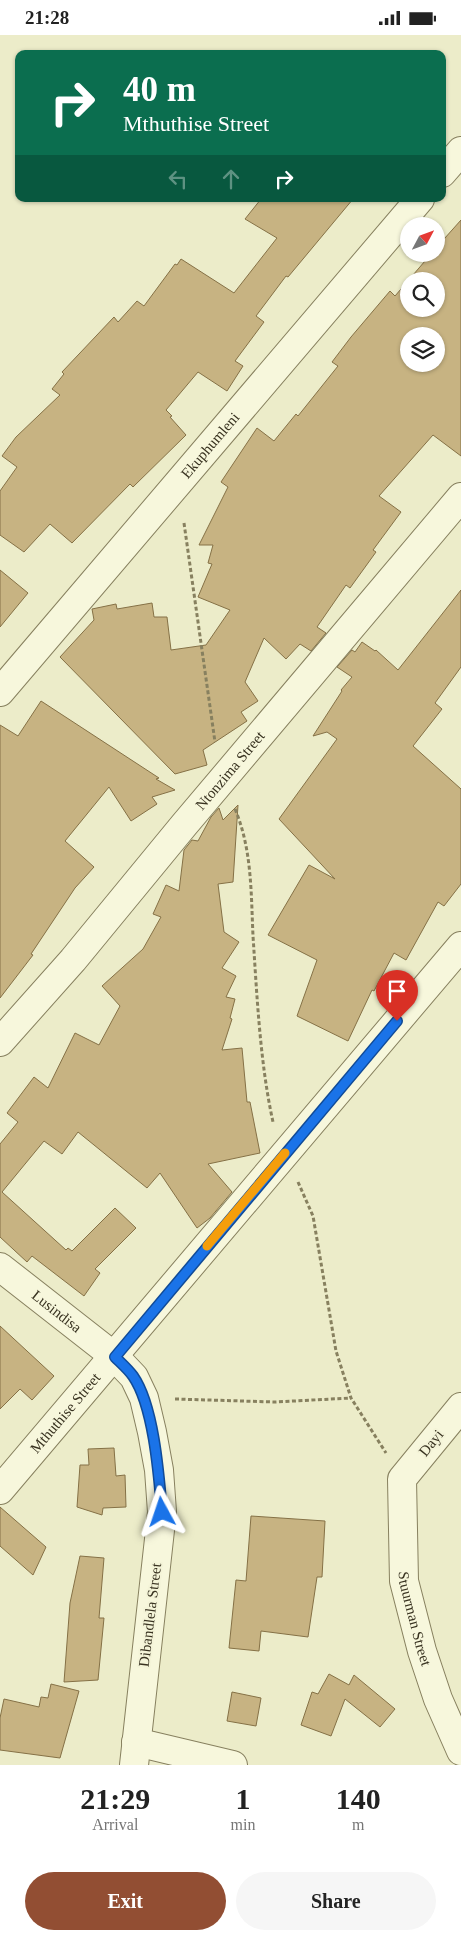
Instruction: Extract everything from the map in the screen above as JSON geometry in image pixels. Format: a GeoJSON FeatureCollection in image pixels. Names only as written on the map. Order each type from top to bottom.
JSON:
{"type":"FeatureCollection","features":[{"type":"Feature","properties":{"kind":"street"},"geometry":{"type":"LineString","coordinates":[[446,168],[461,151]]}},
{"type":"Feature","properties":{"kind":"street","name":"Ekuphumleni"},"geometry":{"type":"LineString","coordinates":[[0,692],[417,202]]}},
{"type":"Feature","properties":{"kind":"street","name":"Ntonzima Street"},"geometry":{"type":"LineString","coordinates":[[0,1042],[73,960],[461,497]]}},
{"type":"Feature","properties":{"kind":"street","name":"Mthuthise Street"},"geometry":{"type":"LineString","coordinates":[[0,1490],[115,1357],[461,946]]}},
{"type":"Feature","properties":{"kind":"street","name":"Lusindisa"},"geometry":{"type":"LineString","coordinates":[[0,1267],[115,1357]]}},
{"type":"Feature","properties":{"kind":"street","name":"Dibandlela Street"},"geometry":{"type":"LineString","coordinates":[[115,1357],[134,1377],[144,1398],[158,1470],[162,1512],[135,1754]]}},
{"type":"Feature","properties":{"kind":"street","name":"Dayi"},"geometry":{"type":"LineString","coordinates":[[402,1479],[461,1407]]}},
{"type":"Feature","properties":{"kind":"street","name":"Stuurman Street"},"geometry":{"type":"LineString","coordinates":[[402,1479],[404,1581],[438,1699],[461,1751]]}},
{"type":"Feature","properties":{"kind":"street"},"geometry":{"type":"LineString","coordinates":[[135,1754],[233,1765]]}},
{"type":"Feature","properties":{"kind":"path"},"geometry":{"type":"LineString","coordinates":[[178,484],[221,782],[232,801],[241,823],[249,860],[255,975],[267,1095],[282,1157],[303,1191],[313,1216],[336,1351],[351,1398],[402,1479]]}},
{"type":"Feature","properties":{"kind":"path"},"geometry":{"type":"LineString","coordinates":[[144,1398],[275,1403],[351,1398]]}},
{"type":"Feature","properties":{"kind":"building"},"geometry":{"type":"Polygon","coordinates":[[[259,202],[350,202],[288,277],[286,276],[256,316],[264,322],[235,361],[243,366],[227,391],[198,372],[166,410],[186,435],[133,487],[130,484],[72,543],[50,524],[24,552],[0,535],[0,491],[17,467],[2,456],[16,437],[60,395],[52,389],[64,374],[62,372],[114,317],[118,322],[137,301],[144,306],[175,264],[177,265],[181,259],[234,293],[277,238],[245,219],[259,202]]]}},
{"type":"Feature","properties":{"kind":"building"},"geometry":{"type":"Polygon","coordinates":[[[461,220],[461,456],[433,435],[379,496],[401,512],[373,550],[376,552],[350,588],[346,585],[317,627],[326,633],[311,651],[300,644],[286,659],[264,638],[245,682],[258,701],[241,712],[247,721],[203,750],[207,765],[175,774],[60,657],[94,620],[92,609],[116,604],[117,609],[152,603],[154,617],[167,617],[171,650],[206,645],[230,610],[198,597],[212,564],[208,563],[213,545],[199,545],[228,487],[221,482],[257,428],[274,441],[296,414],[298,416],[338,366],[332,362],[390,291],[395,296],[400,290],[400,317],[445,317],[445,272],[416,272],[423,263],[445,263],[445,238],[461,220]]]}},
{"type":"Feature","properties":{"kind":"building"},"geometry":{"type":"Polygon","coordinates":[[[0,570],[28,593],[0,627],[0,570]]]}},
{"type":"Feature","properties":{"kind":"building"},"geometry":{"type":"Polygon","coordinates":[[[461,590],[461,667],[435,703],[442,709],[413,746],[461,789],[461,884],[444,906],[438,902],[406,960],[394,953],[374,991],[372,990],[348,1041],[297,1016],[317,960],[268,935],[309,865],[335,879],[279,819],[337,739],[327,732],[313,736],[341,690],[352,677],[337,667],[352,650],[355,652],[362,642],[376,650],[398,670],[461,590]]]}},
{"type":"Feature","properties":{"kind":"building"},"geometry":{"type":"Polygon","coordinates":[[[41,701],[175,790],[152,797],[157,804],[131,821],[109,787],[65,841],[94,867],[75,888],[31,954],[33,955],[0,998],[0,725],[18,736],[41,701]]]}},
{"type":"Feature","properties":{"kind":"building"},"geometry":{"type":"Polygon","coordinates":[[[238,805],[233,882],[218,884],[224,932],[239,942],[222,968],[236,976],[226,997],[235,999],[230,1018],[232,1019],[222,1050],[242,1048],[247,1102],[250,1102],[260,1153],[208,1164],[232,1192],[210,1218],[197,1228],[160,1173],[147,1188],[78,1132],[62,1154],[44,1141],[2,1192],[66,1250],[68,1248],[72,1251],[115,1208],[136,1228],[95,1269],[100,1273],[84,1296],[32,1256],[27,1262],[0,1237],[0,1144],[18,1122],[7,1113],[34,1077],[48,1088],[75,1033],[99,1045],[120,1006],[102,986],[143,949],[161,917],[153,914],[166,885],[179,891],[184,850],[192,840],[198,841],[211,817],[219,808],[223,820],[238,805]]]}},
{"type":"Feature","properties":{"kind":"building"},"geometry":{"type":"Polygon","coordinates":[[[0,1326],[54,1376],[32,1400],[20,1389],[0,1409],[0,1326]]]}},
{"type":"Feature","properties":{"kind":"building"},"geometry":{"type":"Polygon","coordinates":[[[114,1448],[116,1476],[125,1475],[126,1507],[103,1508],[102,1515],[77,1507],[80,1465],[89,1465],[88,1449],[114,1448]]]}},
{"type":"Feature","properties":{"kind":"building"},"geometry":{"type":"Polygon","coordinates":[[[0,1507],[46,1547],[33,1575],[0,1546],[0,1507]]]}},
{"type":"Feature","properties":{"kind":"building"},"geometry":{"type":"Polygon","coordinates":[[[251,1516],[325,1521],[322,1577],[317,1577],[308,1637],[261,1631],[259,1651],[229,1648],[236,1580],[246,1581],[251,1516]]]}},
{"type":"Feature","properties":{"kind":"building"},"geometry":{"type":"Polygon","coordinates":[[[80,1556],[104,1558],[99,1618],[104,1618],[98,1680],[64,1682],[70,1603],[80,1556]]]}},
{"type":"Feature","properties":{"kind":"building"},"geometry":{"type":"Polygon","coordinates":[[[329,1674],[349,1685],[354,1675],[395,1709],[380,1727],[345,1699],[331,1736],[301,1725],[312,1692],[318,1694],[329,1674]]]}},
{"type":"Feature","properties":{"kind":"building"},"geometry":{"type":"Polygon","coordinates":[[[51,1684],[79,1691],[60,1758],[0,1750],[0,1718],[4,1699],[39,1707],[41,1697],[48,1698],[51,1684]]]}},
{"type":"Feature","properties":{"kind":"building"},"geometry":{"type":"Polygon","coordinates":[[[232,1692],[261,1698],[256,1726],[227,1721],[232,1692]]]}},
{"type":"Feature","properties":{"kind":"slow traffic"},"geometry":{"type":"LineString","coordinates":[[207,1246],[285,1153]]}},
{"type":"Feature","properties":{"kind":"route"},"geometry":{"type":"LineString","coordinates":[[162,1512],[158,1470],[144,1398],[134,1377],[115,1357],[397,1021]]}}]}
